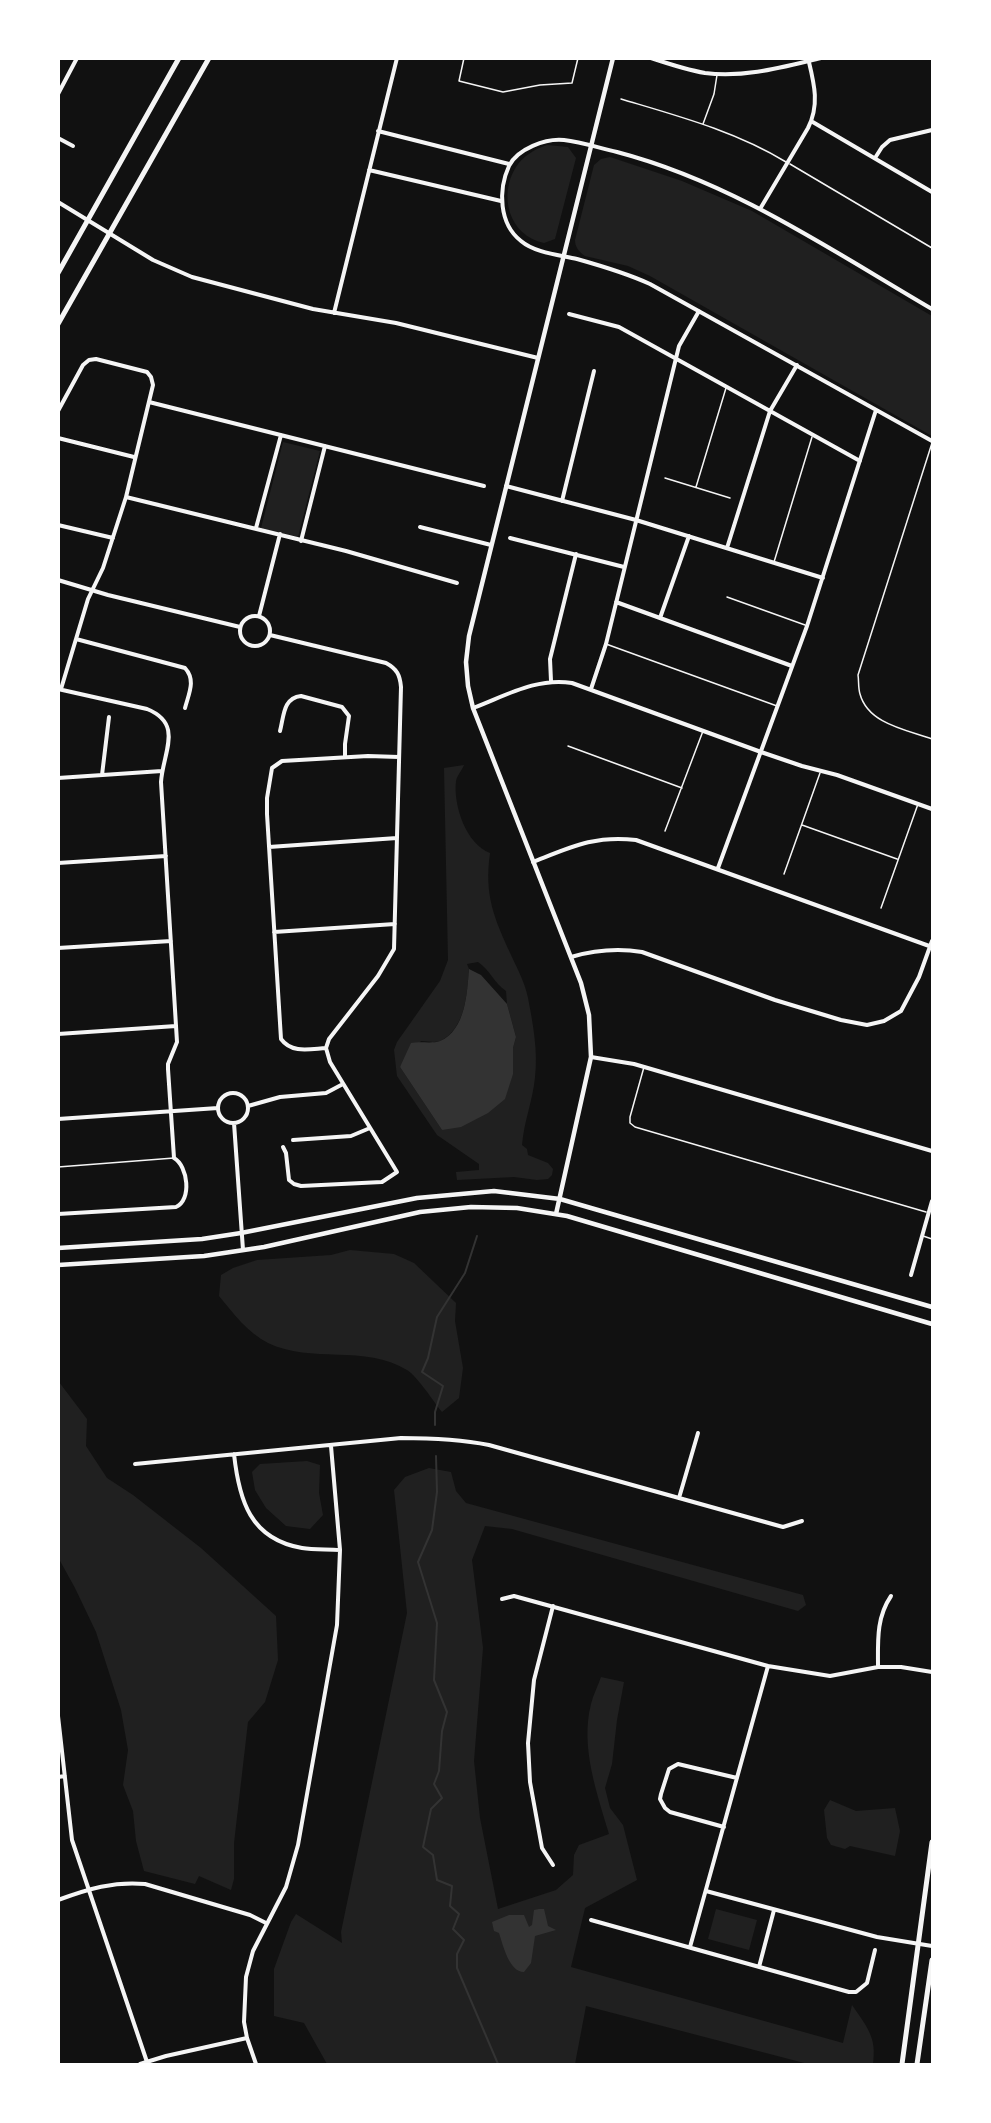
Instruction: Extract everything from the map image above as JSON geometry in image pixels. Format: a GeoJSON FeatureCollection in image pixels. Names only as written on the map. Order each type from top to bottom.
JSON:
{"type":"FeatureCollection","features":[{"type":"Feature","properties":{"kind":"main road"},"geometry":{"type":"LineString","coordinates":[[58,273],[179,58]]}},
{"type":"Feature","properties":{"kind":"main road"},"geometry":{"type":"LineString","coordinates":[[58,324],[209,58]]}},
{"type":"Feature","properties":{"kind":"main road"},"geometry":{"type":"LineString","coordinates":[[902,2064],[933,1842]]}},
{"type":"Feature","properties":{"kind":"main road"},"geometry":{"type":"LineString","coordinates":[[917,2064],[933,1960]]}},
{"type":"Feature","properties":{"kind":"street"},"geometry":{"type":"LineString","coordinates":[[58,94],[77,58]]}},
{"type":"Feature","properties":{"kind":"street"},"geometry":{"type":"LineString","coordinates":[[334,313],[397,58]]}},
{"type":"Feature","properties":{"kind":"street"},"geometry":{"type":"LineString","coordinates":[[556,1214],[591,1057],[589,1015],[584,991],[473,708],[468,686],[467,653],[469,636],[505,486],[612,58]]}},
{"type":"Feature","properties":{"kind":"street"},"geometry":{"type":"LineString","coordinates":[[651,58],[687,69],[717,74],[756,72],[820,58]]}},
{"type":"Feature","properties":{"kind":"street"},"geometry":{"type":"LineString","coordinates":[[760,209],[811,121],[816,103],[808,60]]}},
{"type":"Feature","properties":{"kind":"street"},"geometry":{"type":"LineString","coordinates":[[811,121],[933,192]]}},
{"type":"Feature","properties":{"kind":"street"},"geometry":{"type":"LineString","coordinates":[[875,158],[890,140],[933,130]]}},
{"type":"Feature","properties":{"kind":"street"},"geometry":{"type":"LineString","coordinates":[[378,131],[509,164]]}},
{"type":"Feature","properties":{"kind":"street"},"geometry":{"type":"LineString","coordinates":[[58,138],[73,146]]}},
{"type":"Feature","properties":{"kind":"street"},"geometry":{"type":"LineString","coordinates":[[933,309],[760,209],[699,179],[667,167],[590,145],[562,140],[533,145],[509,164],[501,201],[507,221],[521,242],[540,250],[624,272],[699,310],[933,442]]}},
{"type":"Feature","properties":{"kind":"street"},"geometry":{"type":"LineString","coordinates":[[369,170],[501,201]]}},
{"type":"Feature","properties":{"kind":"street"},"geometry":{"type":"LineString","coordinates":[[58,202],[153,260],[192,278],[334,313],[396,323],[538,358]]}},
{"type":"Feature","properties":{"kind":"street"},"geometry":{"type":"LineString","coordinates":[[591,689],[606,644],[679,346],[699,310]]}},
{"type":"Feature","properties":{"kind":"street"},"geometry":{"type":"LineString","coordinates":[[569,314],[619,327],[860,461]]}},
{"type":"Feature","properties":{"kind":"street"},"geometry":{"type":"LineString","coordinates":[[58,411],[83,365],[89,360],[96,359],[147,372],[151,377],[153,385],[126,497],[60,689],[147,709],[159,714],[166,722],[169,731],[162,771],[177,1042],[168,1069],[174,1158],[180,1161],[184,1170],[185,1199],[182,1205],[176,1207],[58,1214]]}},
{"type":"Feature","properties":{"kind":"street"},"geometry":{"type":"LineString","coordinates":[[727,549],[770,411],[797,365]]}},
{"type":"Feature","properties":{"kind":"street"},"geometry":{"type":"LineString","coordinates":[[562,501],[594,371]]}},
{"type":"Feature","properties":{"kind":"street"},"geometry":{"type":"LineString","coordinates":[[149,402],[483,486]]}},
{"type":"Feature","properties":{"kind":"street"},"geometry":{"type":"LineString","coordinates":[[718,868],[807,626],[876,410]]}},
{"type":"Feature","properties":{"kind":"street"},"geometry":{"type":"LineString","coordinates":[[256,528],[281,435]]}},
{"type":"Feature","properties":{"kind":"street"},"geometry":{"type":"LineString","coordinates":[[58,438],[134,457]]}},
{"type":"Feature","properties":{"kind":"street"},"geometry":{"type":"LineString","coordinates":[[302,541],[325,446]]}},
{"type":"Feature","properties":{"kind":"street"},"geometry":{"type":"LineString","coordinates":[[505,486],[636,520],[823,578]]}},
{"type":"Feature","properties":{"kind":"street"},"geometry":{"type":"LineString","coordinates":[[126,497],[357,554],[457,583]]}},
{"type":"Feature","properties":{"kind":"street"},"geometry":{"type":"LineString","coordinates":[[58,525],[112,538]]}},
{"type":"Feature","properties":{"kind":"street"},"geometry":{"type":"LineString","coordinates":[[420,527],[491,545]]}},
{"type":"Feature","properties":{"kind":"street"},"geometry":{"type":"LineString","coordinates":[[259,616],[280,534]]}},
{"type":"Feature","properties":{"kind":"street"},"geometry":{"type":"LineString","coordinates":[[660,618],[689,536]]}},
{"type":"Feature","properties":{"kind":"street"},"geometry":{"type":"LineString","coordinates":[[510,537],[624,567]]}},
{"type":"Feature","properties":{"kind":"street"},"geometry":{"type":"LineString","coordinates":[[551,681],[550,659],[576,554]]}},
{"type":"Feature","properties":{"kind":"street"},"geometry":{"type":"LineString","coordinates":[[58,580],[240,627]]}},
{"type":"Feature","properties":{"kind":"street"},"geometry":{"type":"LineString","coordinates":[[616,602],[792,666]]}},
{"type":"Feature","properties":{"kind":"street"},"geometry":{"type":"LineString","coordinates":[[259,616],[269,626],[270,635],[264,644],[254,647],[244,643],[240,627],[245,619],[259,616]]}},
{"type":"Feature","properties":{"kind":"street"},"geometry":{"type":"LineString","coordinates":[[270,635],[386,663],[394,667],[400,676],[401,687],[394,949],[390,959],[329,1039],[326,1048],[330,1062],[397,1172],[382,1182],[301,1186],[289,1180],[286,1153],[283,1147]]}},
{"type":"Feature","properties":{"kind":"street"},"geometry":{"type":"LineString","coordinates":[[76,639],[185,668],[191,674],[192,681],[185,708]]}},
{"type":"Feature","properties":{"kind":"street"},"geometry":{"type":"LineString","coordinates":[[473,708],[534,685],[551,681],[572,683],[761,752],[933,808]]}},
{"type":"Feature","properties":{"kind":"street"},"geometry":{"type":"LineString","coordinates":[[280,731],[286,705],[294,697],[301,696],[342,707],[349,716],[345,757]]}},
{"type":"Feature","properties":{"kind":"street"},"geometry":{"type":"LineString","coordinates":[[102,775],[110,717]]}},
{"type":"Feature","properties":{"kind":"street"},"geometry":{"type":"LineString","coordinates":[[326,1048],[297,1050],[281,1039],[267,798],[272,768],[282,761],[345,757],[399,757]]}},
{"type":"Feature","properties":{"kind":"street"},"geometry":{"type":"LineString","coordinates":[[58,778],[162,771]]}},
{"type":"Feature","properties":{"kind":"street"},"geometry":{"type":"LineString","coordinates":[[269,847],[397,838]]}},
{"type":"Feature","properties":{"kind":"street"},"geometry":{"type":"LineString","coordinates":[[533,862],[591,840],[621,838],[654,845],[932,945],[919,977],[900,1011],[884,1022],[867,1025],[841,1020],[775,999],[642,952],[605,949],[571,957]]}},
{"type":"Feature","properties":{"kind":"street"},"geometry":{"type":"LineString","coordinates":[[58,863],[166,856]]}},
{"type":"Feature","properties":{"kind":"street"},"geometry":{"type":"LineString","coordinates":[[274,932],[395,924]]}},
{"type":"Feature","properties":{"kind":"street"},"geometry":{"type":"LineString","coordinates":[[58,948],[171,941]]}},
{"type":"Feature","properties":{"kind":"street"},"geometry":{"type":"LineString","coordinates":[[58,1034],[176,1026]]}},
{"type":"Feature","properties":{"kind":"street"},"geometry":{"type":"LineString","coordinates":[[591,1057],[615,1059],[644,1066],[933,1151]]}},
{"type":"Feature","properties":{"kind":"street"},"geometry":{"type":"LineString","coordinates":[[248,1106],[280,1097],[326,1094],[344,1084]]}},
{"type":"Feature","properties":{"kind":"street"},"geometry":{"type":"LineString","coordinates":[[232,1092],[243,1096],[248,1106],[245,1118],[234,1123],[223,1119],[218,1108],[222,1097],[232,1092]]}},
{"type":"Feature","properties":{"kind":"street"},"geometry":{"type":"LineString","coordinates":[[58,1119],[218,1108]]}},
{"type":"Feature","properties":{"kind":"street"},"geometry":{"type":"LineString","coordinates":[[234,1123],[243,1250]]}},
{"type":"Feature","properties":{"kind":"street"},"geometry":{"type":"LineString","coordinates":[[293,1140],[351,1136],[370,1128]]}},
{"type":"Feature","properties":{"kind":"street"},"geometry":{"type":"LineString","coordinates":[[58,1248],[202,1239],[443,1194],[494,1191],[560,1199],[933,1306]]}},
{"type":"Feature","properties":{"kind":"street"},"geometry":{"type":"LineString","coordinates":[[911,1275],[933,1201]]}},
{"type":"Feature","properties":{"kind":"street"},"geometry":{"type":"LineString","coordinates":[[58,1265],[204,1256],[264,1247],[420,1212],[471,1207],[517,1208],[556,1214],[933,1324]]}},
{"type":"Feature","properties":{"kind":"street"},"geometry":{"type":"LineString","coordinates":[[679,1498],[698,1433]]}},
{"type":"Feature","properties":{"kind":"street"},"geometry":{"type":"LineString","coordinates":[[135,1464],[401,1438],[435,1438],[467,1441],[783,1527],[802,1521]]}},
{"type":"Feature","properties":{"kind":"street"},"geometry":{"type":"LineString","coordinates":[[256,2064],[247,2038],[244,2008],[246,1977],[253,1951],[286,1887],[298,1845],[333,1652],[339,1605],[340,1550],[331,1446]]}},
{"type":"Feature","properties":{"kind":"street"},"geometry":{"type":"LineString","coordinates":[[234,1454],[241,1496],[246,1509],[261,1528],[279,1541],[303,1548],[340,1550]]}},
{"type":"Feature","properties":{"kind":"street"},"geometry":{"type":"LineString","coordinates":[[502,1599],[514,1596],[768,1666],[830,1676],[878,1667],[901,1667],[933,1672]]}},
{"type":"Feature","properties":{"kind":"street"},"geometry":{"type":"LineString","coordinates":[[878,1667],[878,1630],[884,1607],[891,1596]]}},
{"type":"Feature","properties":{"kind":"street"},"geometry":{"type":"LineString","coordinates":[[553,1606],[534,1680],[528,1743],[530,1782],[535,1814],[542,1848],[553,1866]]}},
{"type":"Feature","properties":{"kind":"street"},"geometry":{"type":"LineString","coordinates":[[690,1947],[768,1666]]}},
{"type":"Feature","properties":{"kind":"street"},"geometry":{"type":"LineString","coordinates":[[58,1716],[72,1840],[147,2062]]}},
{"type":"Feature","properties":{"kind":"street"},"geometry":{"type":"LineString","coordinates":[[723,1827],[670,1812],[662,1804],[661,1794],[669,1769],[678,1764],[737,1778]]}},
{"type":"Feature","properties":{"kind":"street"},"geometry":{"type":"LineString","coordinates":[[58,1777],[65,1776]]}},
{"type":"Feature","properties":{"kind":"street"},"geometry":{"type":"LineString","coordinates":[[58,1900],[88,1889],[116,1883],[145,1884],[250,1915],[266,1923]]}},
{"type":"Feature","properties":{"kind":"street"},"geometry":{"type":"LineString","coordinates":[[706,1891],[877,1937],[933,1946]]}},
{"type":"Feature","properties":{"kind":"street"},"geometry":{"type":"LineString","coordinates":[[759,1967],[774,1910]]}},
{"type":"Feature","properties":{"kind":"street"},"geometry":{"type":"LineString","coordinates":[[591,1920],[856,1992],[867,1983],[875,1950]]}},
{"type":"Feature","properties":{"kind":"street"},"geometry":{"type":"LineString","coordinates":[[140,2064],[247,2038]]}},
{"type":"Feature","properties":{"kind":"lane"},"geometry":{"type":"LineString","coordinates":[[464,58],[459,81],[503,92],[540,85],[572,83],[578,58]]}},
{"type":"Feature","properties":{"kind":"lane"},"geometry":{"type":"LineString","coordinates":[[703,124],[716,88],[717,74]]}},
{"type":"Feature","properties":{"kind":"lane"},"geometry":{"type":"LineString","coordinates":[[621,99],[703,124],[771,153],[933,248]]}},
{"type":"Feature","properties":{"kind":"lane"},"geometry":{"type":"LineString","coordinates":[[696,487],[726,387]]}},
{"type":"Feature","properties":{"kind":"lane"},"geometry":{"type":"LineString","coordinates":[[773,562],[813,435]]}},
{"type":"Feature","properties":{"kind":"lane"},"geometry":{"type":"LineString","coordinates":[[933,442],[858,675],[860,696],[870,712],[881,721],[933,739]]}},
{"type":"Feature","properties":{"kind":"lane"},"geometry":{"type":"LineString","coordinates":[[665,478],[730,498]]}},
{"type":"Feature","properties":{"kind":"lane"},"geometry":{"type":"LineString","coordinates":[[727,597],[807,626]]}},
{"type":"Feature","properties":{"kind":"lane"},"geometry":{"type":"LineString","coordinates":[[606,644],[777,706]]}},
{"type":"Feature","properties":{"kind":"lane"},"geometry":{"type":"LineString","coordinates":[[665,831],[703,731]]}},
{"type":"Feature","properties":{"kind":"lane"},"geometry":{"type":"LineString","coordinates":[[568,746],[682,788]]}},
{"type":"Feature","properties":{"kind":"lane"},"geometry":{"type":"LineString","coordinates":[[784,874],[822,770]]}},
{"type":"Feature","properties":{"kind":"lane"},"geometry":{"type":"LineString","coordinates":[[881,908],[918,803]]}},
{"type":"Feature","properties":{"kind":"lane"},"geometry":{"type":"LineString","coordinates":[[802,825],[897,859]]}},
{"type":"Feature","properties":{"kind":"lane"},"geometry":{"type":"LineString","coordinates":[[644,1066],[630,1117],[630,1123],[635,1127],[929,1213]]}},
{"type":"Feature","properties":{"kind":"lane"},"geometry":{"type":"LineString","coordinates":[[58,1167],[174,1158]]}},
{"type":"Feature","properties":{"kind":"lane"},"geometry":{"type":"LineString","coordinates":[[922,1236],[933,1239]]}},
{"type":"Feature","properties":{"kind":"shaded area"},"geometry":{"type":"Polygon","coordinates":[[[547,145],[568,147],[576,158],[555,239],[544,243],[532,239],[515,223],[510,213],[508,190],[511,178],[522,159],[547,145]]]}},
{"type":"Feature","properties":{"kind":"shaded area"},"geometry":{"type":"Polygon","coordinates":[[[610,157],[682,181],[752,211],[932,316],[932,436],[650,276],[628,266],[585,256],[581,253],[575,240],[594,165],[601,159],[610,157]]]}},
{"type":"Feature","properties":{"kind":"shaded area"},"geometry":{"type":"Polygon","coordinates":[[[283,442],[320,451],[298,537],[261,528],[283,442]]]}},
{"type":"Feature","properties":{"kind":"shaded area"},"geometry":{"type":"Polygon","coordinates":[[[464,765],[456,781],[459,812],[474,841],[490,853],[488,881],[492,906],[527,992],[532,1018],[536,1067],[522,1145],[527,1149],[528,1155],[548,1163],[553,1169],[548,1179],[514,1177],[457,1180],[456,1172],[479,1170],[479,1164],[437,1135],[397,1076],[394,1050],[397,1042],[440,981],[448,960],[444,768],[464,765]],[[478,962],[467,964],[469,969],[466,999],[455,1028],[440,1041],[421,1041],[400,1067],[442,1130],[513,1074],[513,1048],[516,1037],[506,991],[478,962]]]}},
{"type":"Feature","properties":{"kind":"shaded area"},"geometry":{"type":"Polygon","coordinates":[[[469,969],[481,975],[507,1004],[516,1037],[513,1048],[513,1074],[505,1099],[488,1113],[461,1127],[442,1130],[400,1067],[411,1043],[440,1041],[449,1036],[455,1028],[463,1010],[469,969]]]}},
{"type":"Feature","properties":{"kind":"shaded area"},"geometry":{"type":"Polygon","coordinates":[[[350,1250],[394,1254],[414,1263],[456,1303],[455,1321],[463,1368],[459,1398],[442,1412],[421,1383],[407,1370],[391,1362],[374,1358],[302,1352],[268,1343],[247,1328],[219,1296],[221,1275],[233,1268],[257,1260],[331,1255],[350,1250]]]}},
{"type":"Feature","properties":{"kind":"shaded area"},"geometry":{"type":"Polygon","coordinates":[[[59,1382],[87,1419],[86,1446],[107,1478],[133,1495],[201,1548],[276,1616],[278,1660],[265,1702],[248,1722],[234,1843],[234,1879],[231,1890],[199,1876],[195,1884],[144,1871],[136,1841],[133,1811],[123,1785],[128,1750],[121,1710],[96,1632],[59,1559],[59,1382]]]}},
{"type":"Feature","properties":{"kind":"shaded area"},"geometry":{"type":"Polygon","coordinates":[[[307,1461],[320,1465],[319,1493],[323,1515],[310,1529],[286,1526],[266,1508],[255,1490],[252,1472],[260,1464],[307,1461]]]}},
{"type":"Feature","properties":{"kind":"shaded area"},"geometry":{"type":"Polygon","coordinates":[[[429,1468],[451,1472],[456,1491],[466,1503],[803,1595],[806,1605],[798,1611],[512,1529],[485,1526],[472,1560],[483,1648],[474,1761],[480,1818],[498,1909],[556,1890],[573,1875],[574,1855],[579,1845],[609,1834],[591,1770],[587,1737],[592,1701],[601,1677],[624,1682],[612,1764],[605,1788],[610,1808],[623,1825],[637,1880],[585,1908],[571,1967],[843,2043],[852,2005],[870,2033],[874,2046],[873,2064],[808,2064],[586,2006],[575,2064],[327,2064],[304,2023],[274,2016],[274,1969],[296,1914],[342,1943],[341,1932],[407,1613],[394,1490],[405,1477],[429,1468]]]}},
{"type":"Feature","properties":{"kind":"shaded area"},"geometry":{"type":"Polygon","coordinates":[[[830,1800],[856,1811],[895,1808],[900,1831],[895,1856],[850,1846],[845,1849],[831,1845],[827,1838],[824,1810],[830,1800]]]}},
{"type":"Feature","properties":{"kind":"shaded area"},"geometry":{"type":"Polygon","coordinates":[[[544,1909],[548,1926],[556,1930],[535,1936],[531,1963],[524,1972],[519,1971],[511,1963],[499,1933],[494,1931],[492,1922],[509,1915],[524,1915],[529,1927],[532,1925],[534,1910],[544,1909]]]}},
{"type":"Feature","properties":{"kind":"shaded area"},"geometry":{"type":"Polygon","coordinates":[[[716,1909],[757,1920],[749,1950],[708,1939],[716,1909]]]}},
{"type":"Feature","properties":{"kind":"waterway"},"geometry":{"type":"LineString","coordinates":[[435,1425],[435,1412],[443,1386],[422,1372],[428,1358],[437,1317],[465,1273],[477,1236]]}},
{"type":"Feature","properties":{"kind":"waterway"},"geometry":{"type":"LineString","coordinates":[[436,1456],[437,1492],[432,1530],[418,1562],[437,1623],[434,1680],[447,1712],[442,1731],[439,1771],[434,1784],[442,1798],[431,1809],[423,1847],[433,1855],[437,1880],[452,1886],[450,1906],[459,1914],[453,1929],[464,1940],[457,1954],[457,1968],[498,2064]]}}]}
